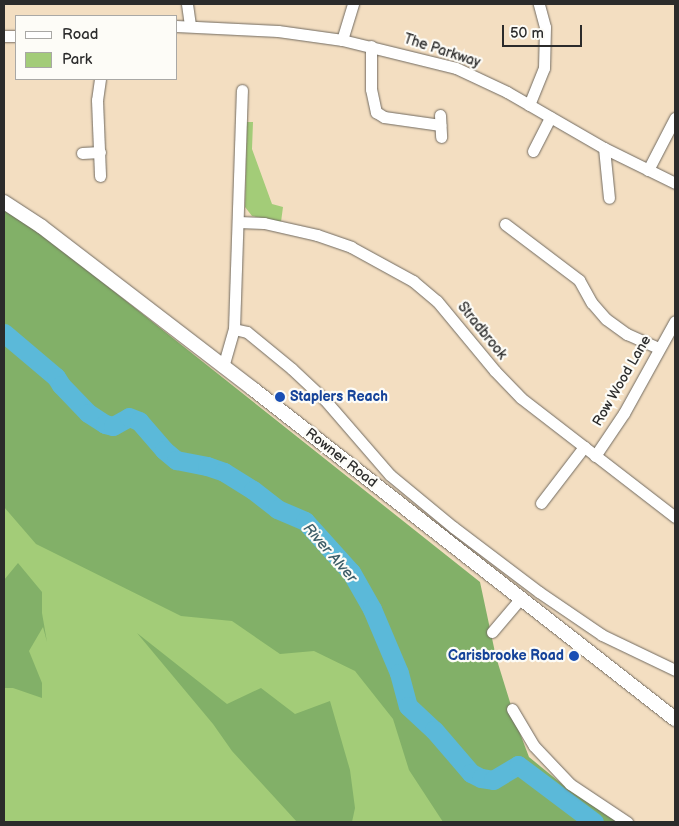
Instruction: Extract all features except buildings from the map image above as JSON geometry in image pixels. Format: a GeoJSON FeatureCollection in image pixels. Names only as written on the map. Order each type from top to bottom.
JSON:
{"type":"FeatureCollection","features":[{"type":"Feature","properties":{"kind":"main road","name":"Rowner Road"},"geometry":{"type":"LineString","coordinates":[[4,202],[42,227],[675,719]]}},
{"type":"Feature","properties":{"kind":"street"},"geometry":{"type":"LineString","coordinates":[[187,4],[190,26]]}},
{"type":"Feature","properties":{"kind":"street"},"geometry":{"type":"LineString","coordinates":[[342,40],[353,4]]}},
{"type":"Feature","properties":{"kind":"street"},"geometry":{"type":"LineString","coordinates":[[529,105],[544,68],[545,27],[539,4]]}},
{"type":"Feature","properties":{"kind":"street","name":"The Parkway"},"geometry":{"type":"LineString","coordinates":[[178,26],[278,31],[342,40],[456,68],[507,92],[604,148],[675,182]]}},
{"type":"Feature","properties":{"kind":"street"},"geometry":{"type":"LineString","coordinates":[[371,46],[371,89],[376,112],[384,117],[440,120],[441,137]]}},
{"type":"Feature","properties":{"kind":"street"},"geometry":{"type":"LineString","coordinates":[[100,80],[97,100],[100,176]]}},
{"type":"Feature","properties":{"kind":"street"},"geometry":{"type":"LineString","coordinates":[[223,367],[234,329],[242,90]]}},
{"type":"Feature","properties":{"kind":"street"},"geometry":{"type":"LineString","coordinates":[[533,151],[550,117]]}},
{"type":"Feature","properties":{"kind":"street"},"geometry":{"type":"LineString","coordinates":[[648,170],[675,118]]}},
{"type":"Feature","properties":{"kind":"street"},"geometry":{"type":"LineString","coordinates":[[604,148],[608,198]]}},
{"type":"Feature","properties":{"kind":"street"},"geometry":{"type":"LineString","coordinates":[[82,153],[100,152]]}},
{"type":"Feature","properties":{"kind":"street","name":"Stradbrook"},"geometry":{"type":"LineString","coordinates":[[238,222],[264,223],[316,234],[351,247],[413,281],[450,315],[495,371],[521,398],[675,517]]}},
{"type":"Feature","properties":{"kind":"street"},"geometry":{"type":"LineString","coordinates":[[505,224],[579,280],[592,303],[606,319],[627,334],[659,348]]}},
{"type":"Feature","properties":{"kind":"street","name":"Row Wood Lane"},"geometry":{"type":"LineString","coordinates":[[595,456],[624,413],[675,321]]}},
{"type":"Feature","properties":{"kind":"street"},"geometry":{"type":"LineString","coordinates":[[234,329],[247,332],[292,369],[325,400],[390,475],[460,532],[539,592],[602,635],[675,670]]}},
{"type":"Feature","properties":{"kind":"street"},"geometry":{"type":"LineString","coordinates":[[541,503],[584,447]]}},
{"type":"Feature","properties":{"kind":"street"},"geometry":{"type":"LineString","coordinates":[[492,632],[520,599]]}},
{"type":"Feature","properties":{"kind":"street"},"geometry":{"type":"LineString","coordinates":[[512,709],[534,746],[570,784],[627,822]]}},
{"type":"Feature","properties":{"kind":"green space"},"geometry":{"type":"Polygon","coordinates":[[[247,122],[253,122],[252,149],[272,204],[283,207],[281,222],[252,216],[245,207],[247,122]]]}},
{"type":"Feature","properties":{"kind":"green space"},"geometry":{"type":"Polygon","coordinates":[[[4,204],[480,582],[496,657],[529,757],[568,789],[621,822],[443,822],[409,770],[393,719],[355,671],[314,651],[280,654],[232,621],[181,616],[36,544],[4,507],[4,204]]]}},
{"type":"Feature","properties":{"kind":"green space"},"geometry":{"type":"Polygon","coordinates":[[[4,324],[553,822],[4,822],[4,324]]]}},
{"type":"Feature","properties":{"kind":"green space"},"geometry":{"type":"Polygon","coordinates":[[[18,563],[42,592],[42,613],[47,642],[43,627],[29,651],[42,683],[42,698],[13,688],[4,688],[4,580],[18,563]]]}},
{"type":"Feature","properties":{"kind":"green space"},"geometry":{"type":"Polygon","coordinates":[[[137,633],[227,704],[261,688],[295,714],[330,701],[350,770],[355,808],[352,822],[297,822],[232,751],[213,724],[137,633]]]}},
{"type":"Feature","properties":{"kind":"waterway","name":"River Alver"},"geometry":{"type":"LineString","coordinates":[[4,333],[56,377],[61,385],[88,413],[105,424],[113,426],[129,417],[139,421],[164,450],[176,460],[207,466],[224,472],[253,490],[277,509],[305,521],[351,572],[372,609],[399,673],[408,706],[434,730],[471,773],[481,778],[493,780],[518,765],[594,822]]}},
{"type":"Feature","properties":{"kind":"place","name":"Staplers Reach"},"geometry":{"type":"Point","coordinates":[280,397]}},
{"type":"Feature","properties":{"kind":"place","name":"Carisbrooke Road"},"geometry":{"type":"Point","coordinates":[574,656]}}]}
